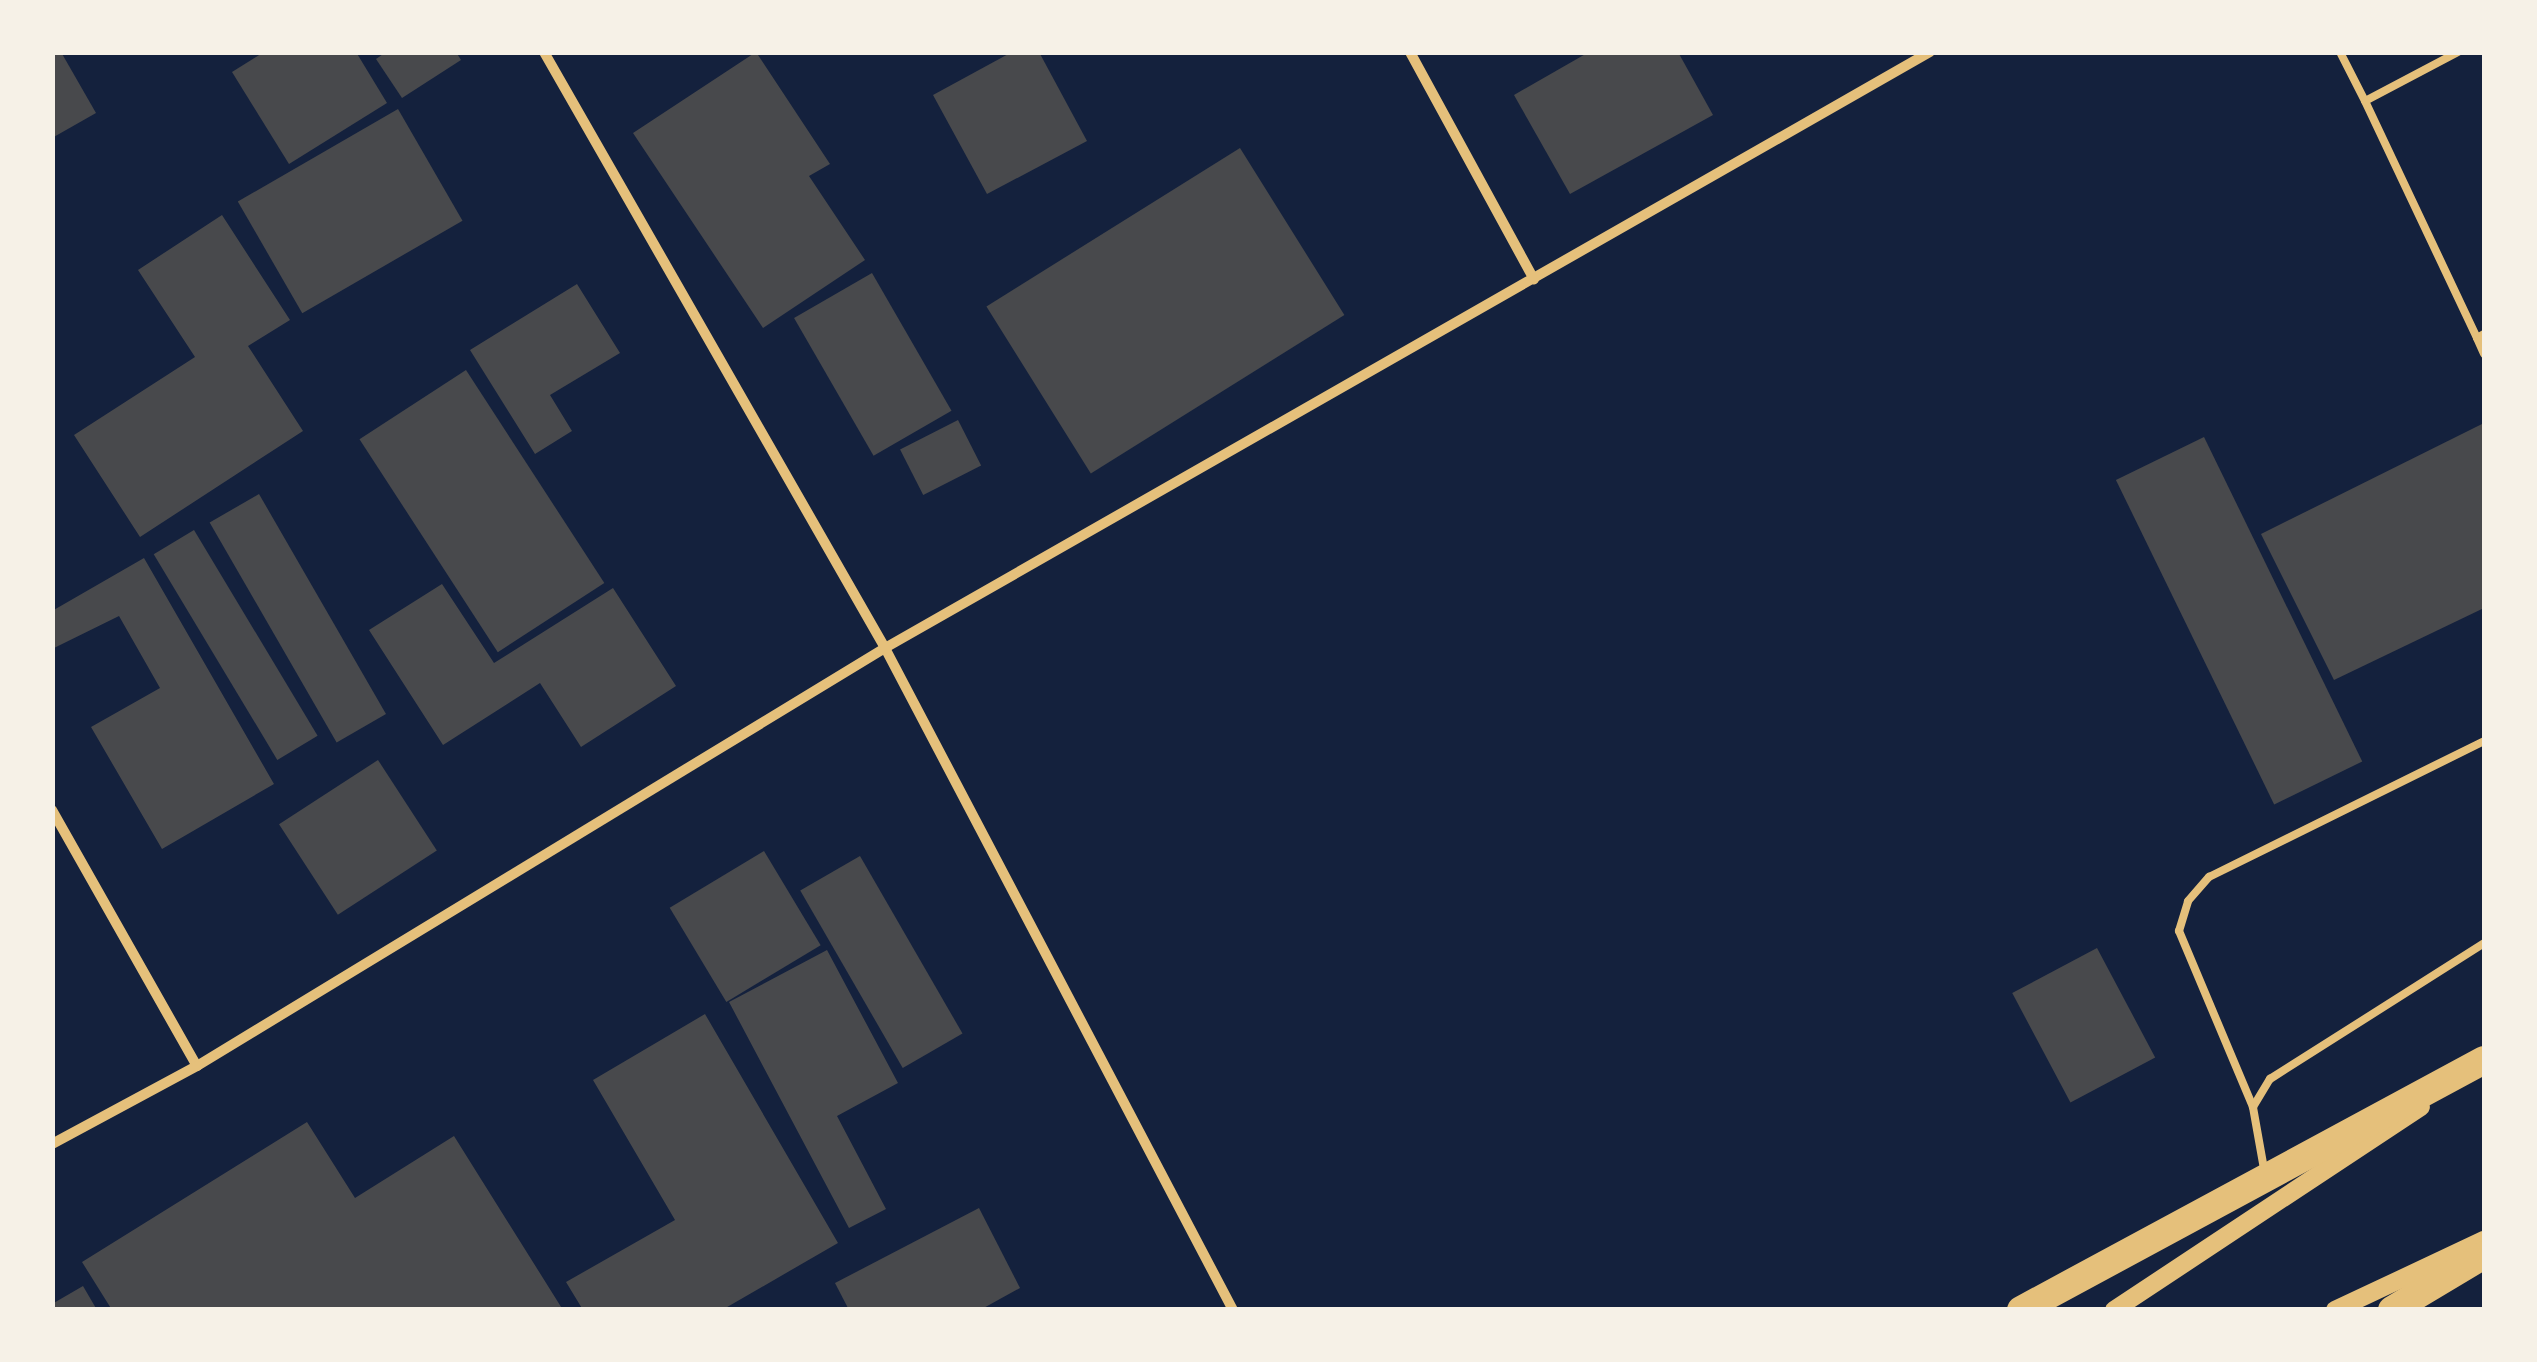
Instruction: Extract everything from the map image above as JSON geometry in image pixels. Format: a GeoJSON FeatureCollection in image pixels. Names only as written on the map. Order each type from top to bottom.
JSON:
{"type":"FeatureCollection","features":[{"type":"Feature","properties":{"kind":"highway"},"geometry":{"type":"LineString","coordinates":[[2021,1310],[2265,1175],[2484,1063]]}},
{"type":"Feature","properties":{"kind":"highway"},"geometry":{"type":"LineString","coordinates":[[2392,1310],[2484,1255]]}},
{"type":"Feature","properties":{"kind":"street"},"geometry":{"type":"LineString","coordinates":[[544,52],[885,648],[1233,1310]]}},
{"type":"Feature","properties":{"kind":"street"},"geometry":{"type":"LineString","coordinates":[[1410,52],[1534,279]]}},
{"type":"Feature","properties":{"kind":"street"},"geometry":{"type":"LineString","coordinates":[[52,1144],[197,1066],[885,648],[1930,52]]}},
{"type":"Feature","properties":{"kind":"street"},"geometry":{"type":"LineString","coordinates":[[52,810],[197,1066]]}},
{"type":"Feature","properties":{"kind":"street"},"geometry":{"type":"LineString","coordinates":[[2114,1310],[2484,1063]]}},
{"type":"Feature","properties":{"kind":"street"},"geometry":{"type":"LineString","coordinates":[[2335,1310],[2484,1240]]}},
{"type":"Feature","properties":{"kind":"lane"},"geometry":{"type":"LineString","coordinates":[[2340,52],[2481,336],[2484,354]]}},
{"type":"Feature","properties":{"kind":"lane"},"geometry":{"type":"LineString","coordinates":[[2365,101],[2458,52]]}},
{"type":"Feature","properties":{"kind":"lane"},"geometry":{"type":"LineString","coordinates":[[2265,1175],[2253,1107],[2179,931],[2188,902],[2209,877],[2484,741]]}},
{"type":"Feature","properties":{"kind":"lane"},"geometry":{"type":"LineString","coordinates":[[2253,1107],[2270,1079],[2484,943]]}},
{"type":"Feature","properties":{"kind":"building"},"geometry":{"type":"Polygon","coordinates":[[[52,52],[61,52],[96,113],[52,138],[52,52]]]}},
{"type":"Feature","properties":{"kind":"building"},"geometry":{"type":"Polygon","coordinates":[[[264,52],[356,52],[387,103],[289,164],[232,72],[264,52]]]}},
{"type":"Feature","properties":{"kind":"building"},"geometry":{"type":"Polygon","coordinates":[[[386,52],[456,52],[461,60],[402,98],[376,59],[386,52]]]}},
{"type":"Feature","properties":{"kind":"building"},"geometry":{"type":"Polygon","coordinates":[[[756,52],[830,164],[809,176],[865,260],[763,328],[633,133],[756,52]]]}},
{"type":"Feature","properties":{"kind":"building"},"geometry":{"type":"Polygon","coordinates":[[[1012,52],[1039,52],[1087,141],[987,194],[933,95],[1012,52]]]}},
{"type":"Feature","properties":{"kind":"building"},"geometry":{"type":"Polygon","coordinates":[[[1589,52],[1678,52],[1713,115],[1570,194],[1514,95],[1589,52]]]}},
{"type":"Feature","properties":{"kind":"building"},"geometry":{"type":"Polygon","coordinates":[[[398,109],[462,221],[302,313],[238,202],[398,109]]]}},
{"type":"Feature","properties":{"kind":"building"},"geometry":{"type":"Polygon","coordinates":[[[1240,148],[1344,315],[1091,474],[986,306],[1240,148]]]}},
{"type":"Feature","properties":{"kind":"building"},"geometry":{"type":"Polygon","coordinates":[[[222,215],[290,320],[248,346],[303,431],[140,537],[74,435],[195,357],[138,270],[222,215]]]}},
{"type":"Feature","properties":{"kind":"building"},"geometry":{"type":"Polygon","coordinates":[[[872,273],[952,411],[874,456],[794,318],[872,273]]]}},
{"type":"Feature","properties":{"kind":"building"},"geometry":{"type":"Polygon","coordinates":[[[577,284],[620,353],[550,395],[572,431],[535,454],[470,350],[577,284]]]}},
{"type":"Feature","properties":{"kind":"building"},"geometry":{"type":"Polygon","coordinates":[[[466,370],[604,583],[498,652],[359,439],[466,370]]]}},
{"type":"Feature","properties":{"kind":"building"},"geometry":{"type":"Polygon","coordinates":[[[958,420],[981,465],[923,495],[900,450],[958,420]]]}},
{"type":"Feature","properties":{"kind":"building"},"geometry":{"type":"Polygon","coordinates":[[[2484,423],[2484,608],[2334,680],[2261,534],[2484,423]]]}},
{"type":"Feature","properties":{"kind":"building"},"geometry":{"type":"Polygon","coordinates":[[[2204,437],[2362,761],[2274,804],[2116,480],[2204,437]]]}},
{"type":"Feature","properties":{"kind":"building"},"geometry":{"type":"Polygon","coordinates":[[[259,494],[386,714],[337,742],[210,522],[259,494]]]}},
{"type":"Feature","properties":{"kind":"building"},"geometry":{"type":"Polygon","coordinates":[[[194,530],[318,736],[277,760],[154,554],[194,530]]]}},
{"type":"Feature","properties":{"kind":"building"},"geometry":{"type":"Polygon","coordinates":[[[144,558],[274,784],[162,849],[91,727],[160,688],[119,616],[52,649],[52,611],[144,558]]]}},
{"type":"Feature","properties":{"kind":"building"},"geometry":{"type":"Polygon","coordinates":[[[442,584],[494,663],[613,588],[676,686],[581,747],[540,683],[443,745],[369,630],[442,584]]]}},
{"type":"Feature","properties":{"kind":"building"},"geometry":{"type":"Polygon","coordinates":[[[378,760],[437,851],[338,915],[279,824],[378,760]]]}},
{"type":"Feature","properties":{"kind":"building"},"geometry":{"type":"Polygon","coordinates":[[[764,851],[821,945],[726,1002],[670,908],[764,851]]]}},
{"type":"Feature","properties":{"kind":"building"},"geometry":{"type":"Polygon","coordinates":[[[860,856],[962,1034],[903,1068],[800,890],[860,856]]]}},
{"type":"Feature","properties":{"kind":"building"},"geometry":{"type":"Polygon","coordinates":[[[2097,948],[2155,1057],[2070,1103],[2012,993],[2097,948]]]}},
{"type":"Feature","properties":{"kind":"building"},"geometry":{"type":"Polygon","coordinates":[[[827,950],[898,1083],[837,1116],[886,1209],[849,1228],[729,1002],[827,950]]]}},
{"type":"Feature","properties":{"kind":"building"},"geometry":{"type":"Polygon","coordinates":[[[705,1014],[838,1243],[722,1310],[583,1310],[566,1282],[675,1220],[593,1080],[705,1014]]]}},
{"type":"Feature","properties":{"kind":"building"},"geometry":{"type":"Polygon","coordinates":[[[307,1122],[355,1198],[454,1136],[563,1310],[112,1310],[82,1262],[307,1122]]]}},
{"type":"Feature","properties":{"kind":"building"},"geometry":{"type":"Polygon","coordinates":[[[979,1208],[1020,1288],[980,1310],[849,1310],[835,1283],[979,1208]]]}},
{"type":"Feature","properties":{"kind":"building"},"geometry":{"type":"Polygon","coordinates":[[[83,1286],[97,1310],[52,1310],[52,1304],[83,1286]]]}}]}
